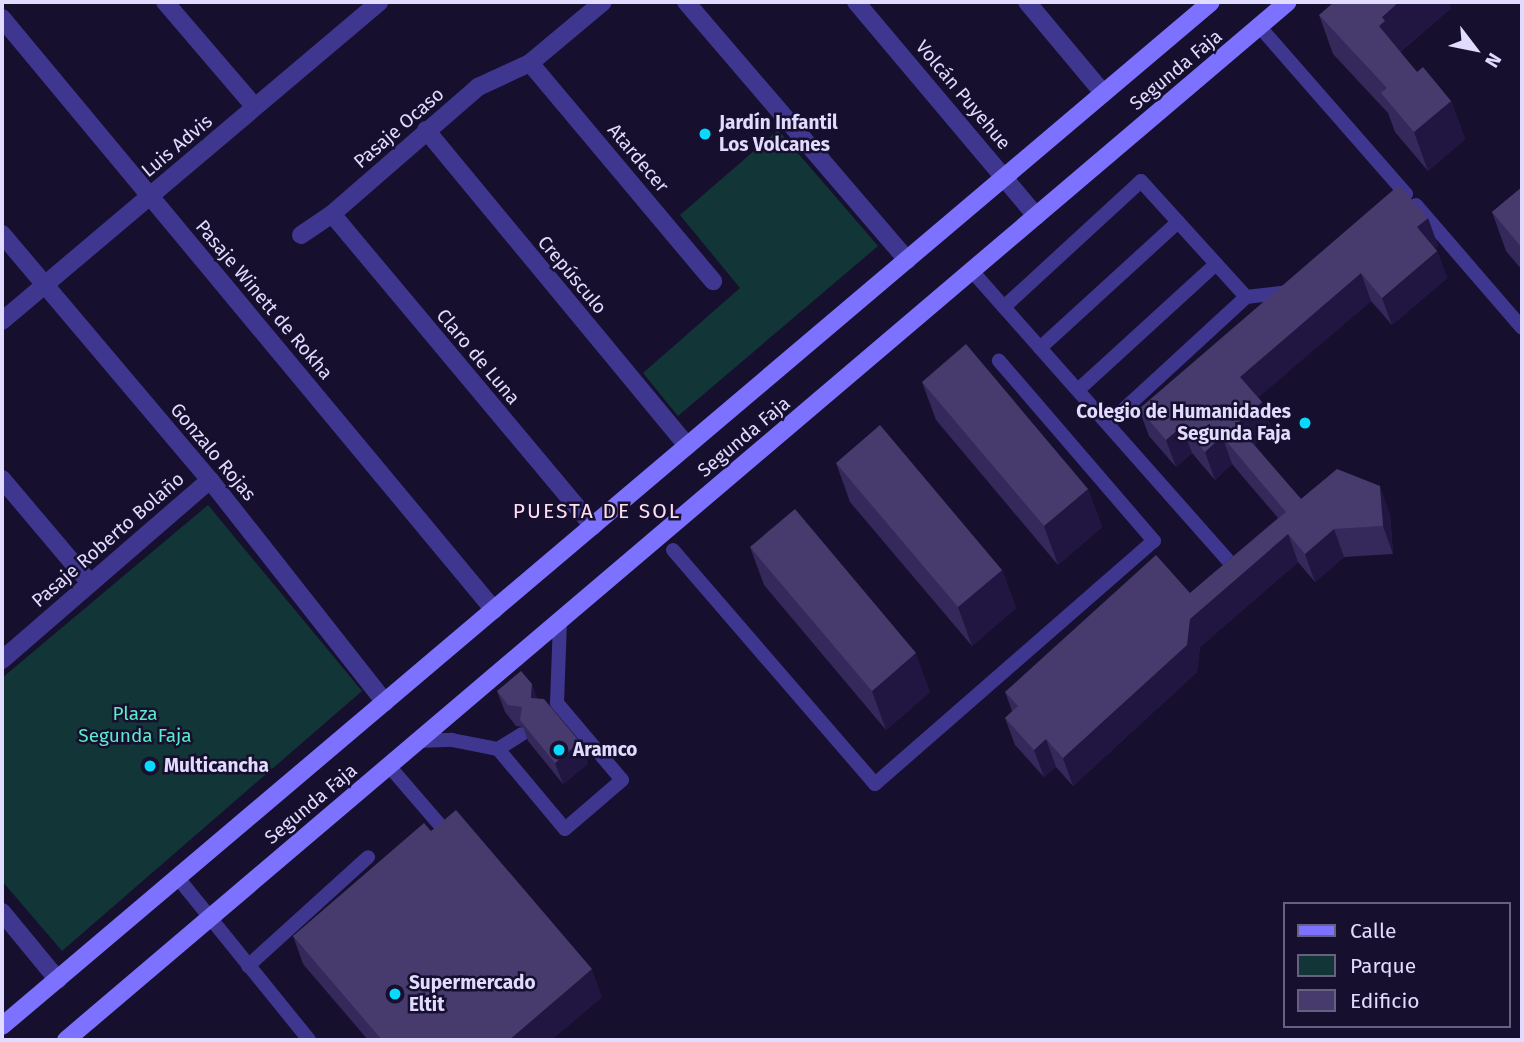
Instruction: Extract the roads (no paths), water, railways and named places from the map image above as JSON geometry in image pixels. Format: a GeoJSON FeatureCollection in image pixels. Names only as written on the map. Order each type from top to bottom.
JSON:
{"type":"FeatureCollection","features":[{"type":"Feature","properties":{"kind":"main road","name":"Segunda Faja"},"geometry":{"type":"LineString","coordinates":[[66,1040],[1288,2]]}},
{"type":"Feature","properties":{"kind":"main road","name":"Segunda Faja"},"geometry":{"type":"LineString","coordinates":[[2,1026],[1103,93],[1200,5]]}},
{"type":"Feature","properties":{"kind":"street"},"geometry":{"type":"LineString","coordinates":[[165,2],[255,107]]}},
{"type":"Feature","properties":{"kind":"street","name":"Luis Advis"},"geometry":{"type":"LineString","coordinates":[[2,321],[255,107],[359,8],[379,2]]}},
{"type":"Feature","properties":{"kind":"street","name":"Pasaje Ocaso"},"geometry":{"type":"LineString","coordinates":[[301,234],[332,214],[478,87],[530,63],[603,2]]}},
{"type":"Feature","properties":{"kind":"street"},"geometry":{"type":"LineString","coordinates":[[686,2],[907,260]]}},
{"type":"Feature","properties":{"kind":"street","name":"Volcán Puyehue"},"geometry":{"type":"LineString","coordinates":[[856,2],[1036,216]]}},
{"type":"Feature","properties":{"kind":"street"},"geometry":{"type":"LineString","coordinates":[[1027,2],[1103,93]]}},
{"type":"Feature","properties":{"kind":"street","name":"Pasaje Winett de Rokha"},"geometry":{"type":"LineString","coordinates":[[2,18],[494,610]]}},
{"type":"Feature","properties":{"kind":"street","name":"Atardecer"},"geometry":{"type":"LineString","coordinates":[[530,63],[713,281]]}},
{"type":"Feature","properties":{"kind":"street","name":"Crepúsculo"},"geometry":{"type":"LineString","coordinates":[[426,130],[687,446]]}},
{"type":"Feature","properties":{"kind":"street","name":"Claro de Luna"},"geometry":{"type":"LineString","coordinates":[[332,214],[593,526]]}},
{"type":"Feature","properties":{"kind":"street","name":"Gonzalo Rojas"},"geometry":{"type":"LineString","coordinates":[[2,234],[210,480],[385,702]]}},
{"type":"Feature","properties":{"kind":"street"},"geometry":{"type":"LineString","coordinates":[[2,479],[90,583]]}},
{"type":"Feature","properties":{"kind":"street","name":"Pasaje Roberto Bolaño"},"geometry":{"type":"LineString","coordinates":[[2,660],[210,480]]}},
{"type":"Feature","properties":{"kind":"street"},"geometry":{"type":"LineString","coordinates":[[2,912],[58,980]]}},
{"type":"Feature","properties":{"kind":"lane"},"geometry":{"type":"LineString","coordinates":[[1259,26],[1522,328]]}},
{"type":"Feature","properties":{"kind":"lane"},"geometry":{"type":"LineString","coordinates":[[1004,307],[1141,181],[1246,297]]}},
{"type":"Feature","properties":{"kind":"lane"},"geometry":{"type":"LineString","coordinates":[[1385,211],[1406,194]]}},
{"type":"Feature","properties":{"kind":"lane"},"geometry":{"type":"LineString","coordinates":[[1040,348],[1178,222]]}},
{"type":"Feature","properties":{"kind":"lane"},"geometry":{"type":"LineString","coordinates":[[1078,390],[1216,264]]}},
{"type":"Feature","properties":{"kind":"lane"},"geometry":{"type":"LineString","coordinates":[[972,271],[1236,569]]}},
{"type":"Feature","properties":{"kind":"lane"},"geometry":{"type":"LineString","coordinates":[[1108,424],[1246,297],[1291,291],[1302,282]]}},
{"type":"Feature","properties":{"kind":"lane"},"geometry":{"type":"LineString","coordinates":[[673,550],[875,784],[1154,541],[999,361]]}},
{"type":"Feature","properties":{"kind":"lane"},"geometry":{"type":"LineString","coordinates":[[418,741],[452,740],[498,749],[565,829],[622,780],[552,708],[559,621]]}},
{"type":"Feature","properties":{"kind":"lane"},"geometry":{"type":"LineString","coordinates":[[498,749],[522,734]]}},
{"type":"Feature","properties":{"kind":"lane"},"geometry":{"type":"LineString","coordinates":[[389,766],[446,832]]}},
{"type":"Feature","properties":{"kind":"lane"},"geometry":{"type":"LineString","coordinates":[[248,965],[368,857]]}},
{"type":"Feature","properties":{"kind":"lane"},"geometry":{"type":"LineString","coordinates":[[178,878],[309,1040]]}},
{"type":"Feature","properties":{"kind":"place","name":"Jardín Infantil Los Volcanes"},"geometry":{"type":"Point","coordinates":[705,134]}},
{"type":"Feature","properties":{"kind":"place","name":"Colegio de Humanidades Segunda Faja"},"geometry":{"type":"Point","coordinates":[1305,423]}},
{"type":"Feature","properties":{"kind":"place","name":"Aramco"},"geometry":{"type":"Point","coordinates":[559,750]}},
{"type":"Feature","properties":{"kind":"place","name":"Multicancha"},"geometry":{"type":"Point","coordinates":[150,766]}},
{"type":"Feature","properties":{"kind":"place","name":"Supermercado Eltit"},"geometry":{"type":"Point","coordinates":[395,994]}},
{"type":"Feature","properties":{"kind":"district","name":"PUESTA DE SOL"},"geometry":{"type":"Point","coordinates":[597,511]}},
{"type":"Feature","properties":{"kind":"park label","name":"Plaza Segunda Faja"},"geometry":{"type":"Point","coordinates":[135,725]}}]}
